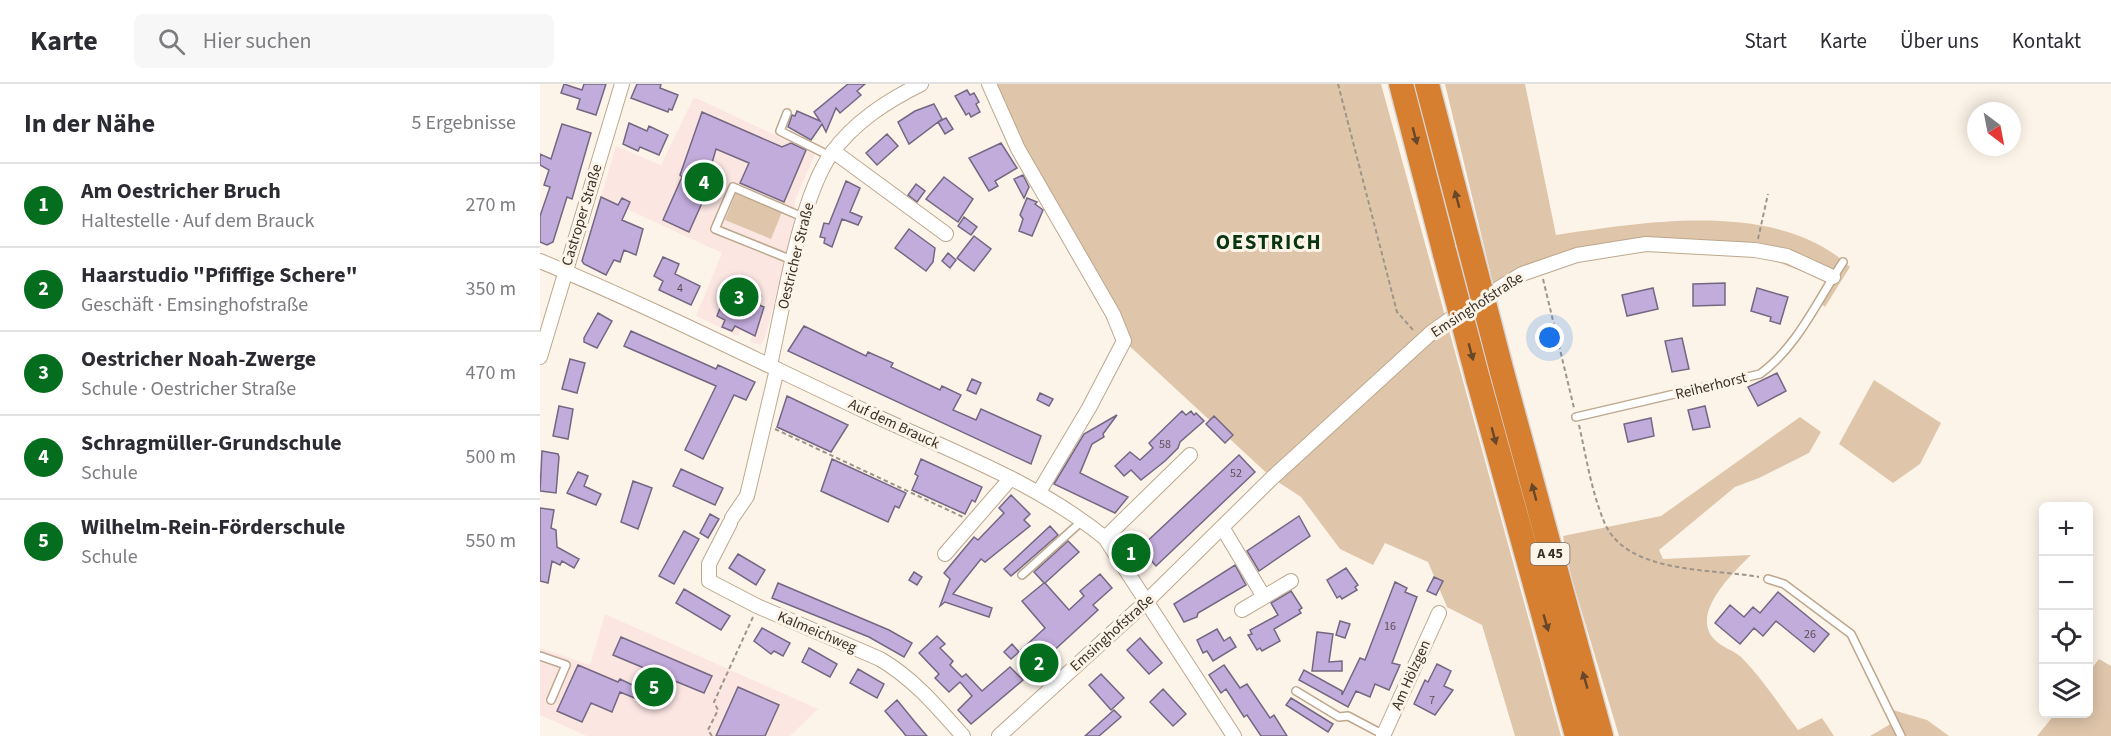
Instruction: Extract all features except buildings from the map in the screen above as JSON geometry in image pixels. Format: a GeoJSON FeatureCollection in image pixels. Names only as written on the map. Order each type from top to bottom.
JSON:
{"type":"FeatureCollection","features":[{"type":"Feature","properties":{"kind":"highway","name":"A 45"},"geometry":{"type":"LineString","coordinates":[[1401,84],[1478,379],[1577,736]]}},
{"type":"Feature","properties":{"kind":"highway","name":"A 45"},"geometry":{"type":"LineString","coordinates":[[1427,84],[1601,736]]}},
{"type":"Feature","properties":{"kind":"street","name":"Castroper Straße"},"geometry":{"type":"LineString","coordinates":[[541,349],[622,84]]}},
{"type":"Feature","properties":{"kind":"street","name":"Oestricher Straße"},"geometry":{"type":"LineString","coordinates":[[773,367],[794,261],[820,174],[832,153],[866,117],[921,84]]}},
{"type":"Feature","properties":{"kind":"street"},"geometry":{"type":"LineString","coordinates":[[989,84],[1018,149],[1113,314],[1124,341],[1089,408],[1039,492]]}},
{"type":"Feature","properties":{"kind":"street"},"geometry":{"type":"LineString","coordinates":[[832,153],[946,234]]}},
{"type":"Feature","properties":{"kind":"street","name":"Emsinghofstraße"},"geometry":{"type":"LineString","coordinates":[[999,736],[1146,602],[1222,526],[1422,341],[1448,321],[1522,274],[1577,255],[1646,244],[1755,250],[1787,256],[1833,277]]}},
{"type":"Feature","properties":{"kind":"street","name":"Auf dem Brauck"},"geometry":{"type":"LineString","coordinates":[[540,261],[1011,478],[1039,492],[1082,521],[1105,537],[1234,736]]}},
{"type":"Feature","properties":{"kind":"street"},"geometry":{"type":"LineString","coordinates":[[764,424],[773,367]]}},
{"type":"Feature","properties":{"kind":"street","name":"Kalmeichweg"},"geometry":{"type":"LineString","coordinates":[[764,424],[747,496],[709,564],[709,581],[758,606],[896,668],[928,697],[963,736]]}},
{"type":"Feature","properties":{"kind":"street"},"geometry":{"type":"LineString","coordinates":[[1105,537],[1190,455]]}},
{"type":"Feature","properties":{"kind":"street"},"geometry":{"type":"LineString","coordinates":[[945,554],[1011,478]]}},
{"type":"Feature","properties":{"kind":"street"},"geometry":{"type":"LineString","coordinates":[[1222,526],[1264,597]]}},
{"type":"Feature","properties":{"kind":"street"},"geometry":{"type":"LineString","coordinates":[[1242,610],[1291,581]]}},
{"type":"Feature","properties":{"kind":"street","name":"Am Hölzgen"},"geometry":{"type":"LineString","coordinates":[[1384,736],[1439,614]]}},
{"type":"Feature","properties":{"kind":"lane"},"geometry":{"type":"LineString","coordinates":[[788,113],[780,131],[832,153]]}},
{"type":"Feature","properties":{"kind":"lane"},"geometry":{"type":"LineString","coordinates":[[794,261],[715,229],[733,187],[805,218]]}},
{"type":"Feature","properties":{"kind":"lane","name":"Reiherhorst"},"geometry":{"type":"LineString","coordinates":[[1576,417],[1760,374],[1778,360],[1798,335],[1843,262]]}},
{"type":"Feature","properties":{"kind":"lane"},"geometry":{"type":"LineString","coordinates":[[1022,575],[1082,521]]}},
{"type":"Feature","properties":{"kind":"lane"},"geometry":{"type":"LineString","coordinates":[[1768,579],[1784,584],[1831,616],[1851,634],[1901,736]]}},
{"type":"Feature","properties":{"kind":"lane"},"geometry":{"type":"LineString","coordinates":[[540,656],[566,665],[552,700]]}},
{"type":"Feature","properties":{"kind":"lane"},"geometry":{"type":"LineString","coordinates":[[1296,691],[1339,717],[1348,716],[1384,736]]}},
{"type":"Feature","properties":{"kind":"path"},"geometry":{"type":"LineString","coordinates":[[1338,84],[1397,312],[1422,341]]}},
{"type":"Feature","properties":{"kind":"path"},"geometry":{"type":"LineString","coordinates":[[1755,250],[1768,194]]}},
{"type":"Feature","properties":{"kind":"path"},"geometry":{"type":"LineString","coordinates":[[1539,268],[1603,520],[1615,540],[1653,563],[1734,572],[1768,579]]}},
{"type":"Feature","properties":{"kind":"path"},"geometry":{"type":"LineString","coordinates":[[764,424],[973,522]]}},
{"type":"Feature","properties":{"kind":"path"},"geometry":{"type":"LineString","coordinates":[[712,736],[708,730],[718,710],[714,702],[758,606]]}},
{"type":"Feature","properties":{"kind":"shaded area"},"geometry":{"type":"Polygon","coordinates":[[[989,84],[1381,84],[1561,736],[1515,736],[1482,625],[1447,607],[1428,562],[1385,543],[1373,565],[1340,549],[1301,497],[1272,478],[1124,341],[989,84]]]}},
{"type":"Feature","properties":{"kind":"shaded area"},"geometry":{"type":"Polygon","coordinates":[[[1445,84],[1525,84],[1556,235],[1669,221],[1749,224],[1786,231],[1821,246],[1850,267],[1825,307],[1819,302],[1831,282],[1764,257],[1641,250],[1571,255],[1495,292],[1445,84]]]}},
{"type":"Feature","properties":{"kind":"shaded area"},"geometry":{"type":"Polygon","coordinates":[[[694,97],[815,154],[795,200],[795,217],[765,338],[760,345],[750,342],[753,335],[741,329],[738,336],[696,316],[722,253],[601,197],[616,146],[661,165],[694,97]]]}},
{"type":"Feature","properties":{"kind":"shaded area"},"geometry":{"type":"Polygon","coordinates":[[[736,193],[782,212],[771,239],[725,220],[736,193]]]}},
{"type":"Feature","properties":{"kind":"shaded area"},"geometry":{"type":"Polygon","coordinates":[[[1874,380],[1941,423],[1920,464],[1893,483],[1839,444],[1874,380]]]}},
{"type":"Feature","properties":{"kind":"shaded area"},"geometry":{"type":"Polygon","coordinates":[[[1800,417],[1821,432],[1809,453],[1759,478],[1735,487],[1659,550],[1663,559],[1751,555],[1725,583],[1710,606],[1707,617],[1708,629],[1717,642],[1741,657],[1749,665],[1798,730],[1822,718],[1834,736],[1619,736],[1571,576],[1563,536],[1661,516],[1800,417]]]}},
{"type":"Feature","properties":{"kind":"shaded area"},"geometry":{"type":"Polygon","coordinates":[[[605,614],[818,709],[790,736],[587,736],[540,715],[540,648],[590,665],[605,614]]]}},
{"type":"Feature","properties":{"kind":"shaded area"},"geometry":{"type":"Polygon","coordinates":[[[2099,659],[2111,666],[2111,736],[2037,736],[2052,718],[2093,718],[2093,667],[2099,659]]]}},
{"type":"Feature","properties":{"kind":"shaded area"},"geometry":{"type":"Polygon","coordinates":[[[1886,708],[1927,720],[1949,736],[1870,736],[1894,722],[1886,708]]]}},
{"type":"Feature","properties":{"kind":"place","name":"Schragmüller-Grundschule"},"geometry":{"type":"Point","coordinates":[704,182]}},
{"type":"Feature","properties":{"kind":"place","name":"Oestricher Noah-Zwerge"},"geometry":{"type":"Point","coordinates":[739,297]}},
{"type":"Feature","properties":{"kind":"place","name":"Am Oestricher Bruch"},"geometry":{"type":"Point","coordinates":[1131,553]}},
{"type":"Feature","properties":{"kind":"place","name":"Haarstudio \"Pfiffige Schere\""},"geometry":{"type":"Point","coordinates":[1039,663]}},
{"type":"Feature","properties":{"kind":"place","name":"Wilhelm-Rein-Förderschule"},"geometry":{"type":"Point","coordinates":[654,687]}},
{"type":"Feature","properties":{"kind":"district","name":"OESTRICH"},"geometry":{"type":"Point","coordinates":[1269,242]}}]}
